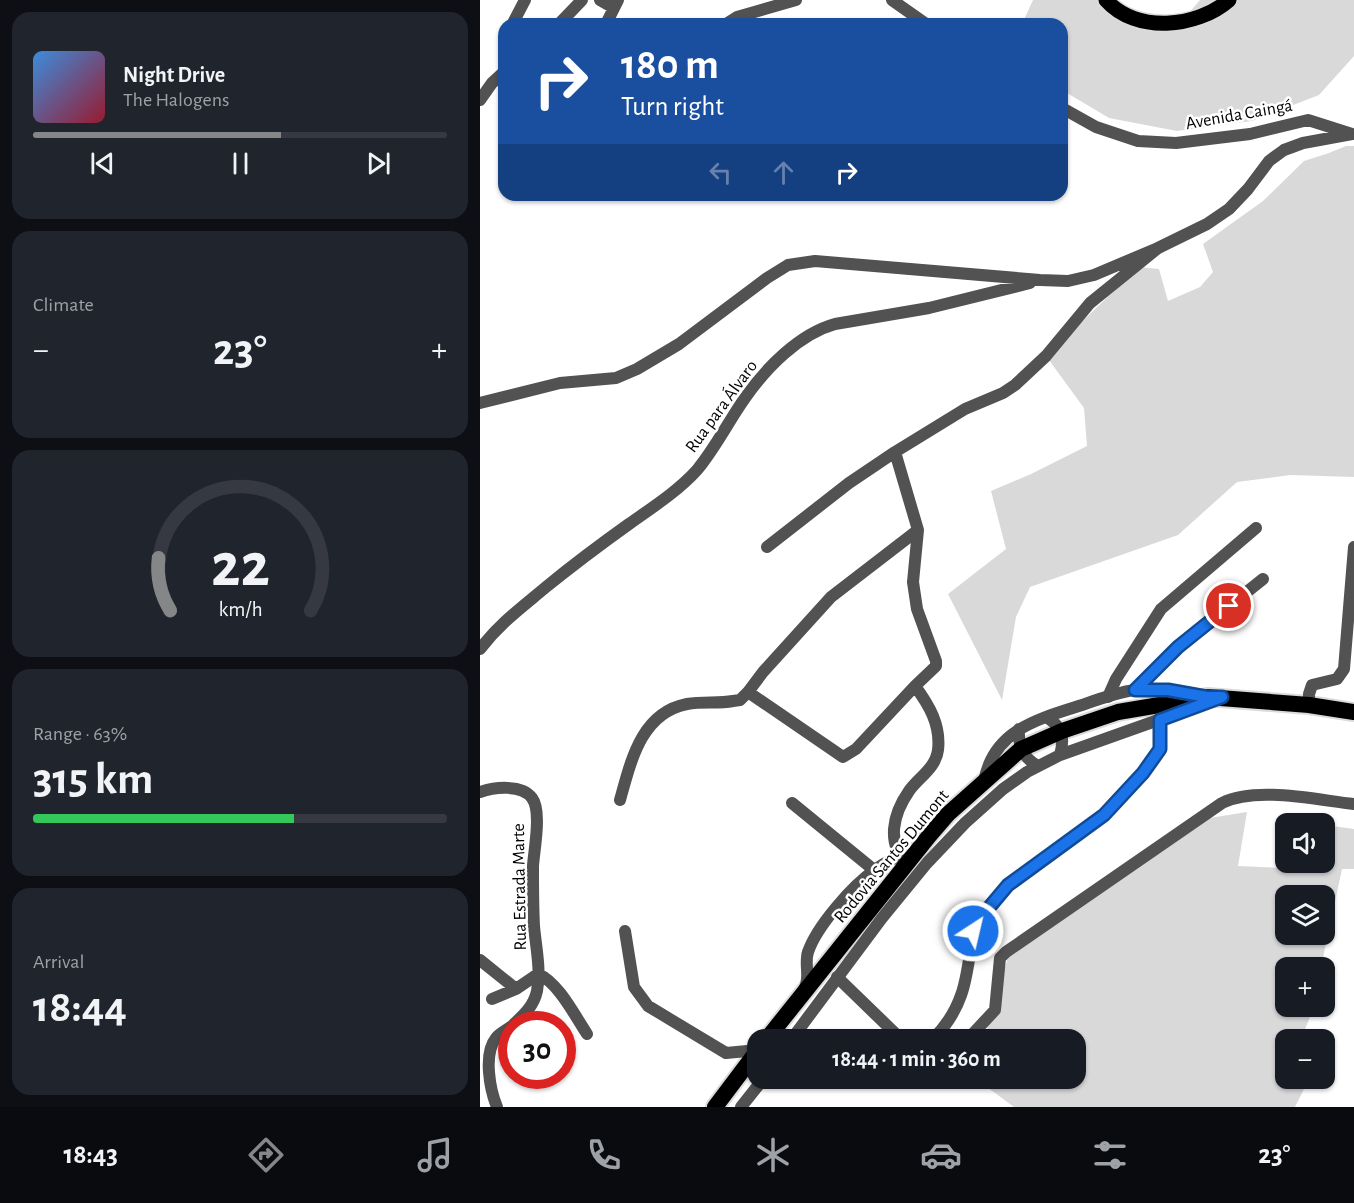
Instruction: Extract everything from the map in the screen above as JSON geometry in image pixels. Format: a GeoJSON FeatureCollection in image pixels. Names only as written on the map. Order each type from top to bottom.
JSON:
{"type":"FeatureCollection","features":[{"type":"Feature","properties":{"kind":"highway","name":"Rodovia Santos Dumont"},"geometry":{"type":"LineString","coordinates":[[773,1029],[903,860],[948,814],[1021,749],[1062,731],[1118,712],[1214,697],[1309,705],[1354,712]]}},
{"type":"Feature","properties":{"kind":"highway"},"geometry":{"type":"LineString","coordinates":[[715,1107],[747,1065]]}},
{"type":"Feature","properties":{"kind":"main road"},"geometry":{"type":"LineString","coordinates":[[1106,0],[1128,16],[1154,23],[1179,22],[1200,17],[1229,0]]}},
{"type":"Feature","properties":{"kind":"street"},"geometry":{"type":"LineString","coordinates":[[516,18],[525,0]]}},
{"type":"Feature","properties":{"kind":"street"},"geometry":{"type":"LineString","coordinates":[[565,18],[582,0]]}},
{"type":"Feature","properties":{"kind":"street"},"geometry":{"type":"LineString","coordinates":[[600,0],[616,4],[609,18]]}},
{"type":"Feature","properties":{"kind":"street"},"geometry":{"type":"LineString","coordinates":[[735,18],[796,0]]}},
{"type":"Feature","properties":{"kind":"street"},"geometry":{"type":"LineString","coordinates":[[892,0],[918,18]]}},
{"type":"Feature","properties":{"kind":"street"},"geometry":{"type":"LineString","coordinates":[[480,100],[498,78]]}},
{"type":"Feature","properties":{"kind":"street","name":"Avenida Caingá"},"geometry":{"type":"LineString","coordinates":[[1068,111],[1096,127],[1138,141],[1176,143],[1240,135],[1308,120],[1327,124],[1353,134]]}},
{"type":"Feature","properties":{"kind":"street"},"geometry":{"type":"LineString","coordinates":[[480,403],[560,383],[616,378],[637,369],[679,344],[788,265],[815,261],[1068,281],[1094,275],[1207,224],[1229,209],[1269,161],[1284,150],[1303,142],[1353,134]]}},
{"type":"Feature","properties":{"kind":"street"},"geometry":{"type":"LineString","coordinates":[[767,547],[849,483],[895,452],[965,410],[1015,385],[1046,356],[1090,303],[1158,248]]}},
{"type":"Feature","properties":{"kind":"street","name":"Rua para Álvaro"},"geometry":{"type":"LineString","coordinates":[[480,649],[501,623],[567,568],[685,482],[718,443],[744,399],[762,377],[788,351],[821,328],[873,316],[929,308],[1040,280]]}},
{"type":"Feature","properties":{"kind":"street"},"geometry":{"type":"LineString","coordinates":[[748,692],[843,757],[856,749],[936,666],[914,595],[918,530],[895,452]]}},
{"type":"Feature","properties":{"kind":"street"},"geometry":{"type":"LineString","coordinates":[[1108,697],[1116,679],[1161,609],[1256,528]]}},
{"type":"Feature","properties":{"kind":"street"},"geometry":{"type":"LineString","coordinates":[[620,800],[641,736],[654,720],[667,711],[686,704],[724,703],[740,699],[831,597],[918,530]]}},
{"type":"Feature","properties":{"kind":"street"},"geometry":{"type":"LineString","coordinates":[[1309,705],[1312,685],[1337,679],[1344,669],[1354,547]]}},
{"type":"Feature","properties":{"kind":"street"},"geometry":{"type":"LineString","coordinates":[[1135,690],[1178,647],[1263,579]]}},
{"type":"Feature","properties":{"kind":"street"},"geometry":{"type":"LineString","coordinates":[[773,1029],[807,984],[806,956],[820,928],[874,870],[903,860],[892,838],[899,810],[908,792],[934,762],[938,750],[938,734],[932,710],[915,686]]}},
{"type":"Feature","properties":{"kind":"street"},"geometry":{"type":"LineString","coordinates":[[984,782],[992,755],[1003,742],[1019,729],[1046,717],[1135,690],[1168,690],[1214,697]]}},
{"type":"Feature","properties":{"kind":"street"},"geometry":{"type":"LineString","coordinates":[[799,1029],[882,918],[946,842],[1004,789],[1038,766],[1060,755],[1160,720],[1214,697]]}},
{"type":"Feature","properties":{"kind":"street"},"geometry":{"type":"LineString","coordinates":[[1046,717],[1055,722],[1062,731],[1064,743],[1060,755]]}},
{"type":"Feature","properties":{"kind":"street"},"geometry":{"type":"LineString","coordinates":[[940,1029],[964,991],[976,923],[1008,885],[1104,815],[1143,773],[1160,749],[1160,720]]}},
{"type":"Feature","properties":{"kind":"street"},"geometry":{"type":"LineString","coordinates":[[1019,729],[1021,749],[1031,762],[1038,766]]}},
{"type":"Feature","properties":{"kind":"street","name":"Rua Estrada Marte"},"geometry":{"type":"LineString","coordinates":[[480,792],[496,788],[518,789],[530,796],[536,807],[534,893],[538,974],[537,991],[532,1004],[526,1011]]}},
{"type":"Feature","properties":{"kind":"street"},"geometry":{"type":"LineString","coordinates":[[977,1029],[995,1010],[1000,958],[1006,952],[1222,803],[1241,797],[1271,795],[1354,804]]}},
{"type":"Feature","properties":{"kind":"street"},"geometry":{"type":"LineString","coordinates":[[792,803],[874,870]]}},
{"type":"Feature","properties":{"kind":"street"},"geometry":{"type":"LineString","coordinates":[[625,931],[634,987],[648,1006],[726,1053],[747,1051]]}},
{"type":"Feature","properties":{"kind":"street"},"geometry":{"type":"LineString","coordinates":[[480,960],[516,989]]}},
{"type":"Feature","properties":{"kind":"street"},"geometry":{"type":"LineString","coordinates":[[492,999],[516,989],[538,974],[546,977],[555,987],[587,1034]]}},
{"type":"Feature","properties":{"kind":"street"},"geometry":{"type":"LineString","coordinates":[[837,977],[891,1029]]}},
{"type":"Feature","properties":{"kind":"street","name":"Rua Estrada Marte"},"geometry":{"type":"LineString","coordinates":[[497,1107],[485,1061],[498,1036]]}},
{"type":"Feature","properties":{"kind":"street"},"geometry":{"type":"LineString","coordinates":[[741,1107],[755,1089]]}},
{"type":"Feature","properties":{"kind":"shaded area"},"geometry":{"type":"Polygon","coordinates":[[[1033,0],[1101,0],[1143,21],[1188,14],[1200,0],[1354,0],[1354,56],[1319,95],[1252,121],[1177,131],[1109,118],[1068,94],[1068,18],[1025,18],[1033,0]]]}},
{"type":"Feature","properties":{"kind":"shaded area"},"geometry":{"type":"Polygon","coordinates":[[[1346,146],[1354,146],[1354,477],[1290,475],[1237,482],[1178,535],[1030,587],[1016,617],[1002,700],[948,594],[1006,549],[991,491],[1087,446],[1084,408],[1046,356],[1139,267],[1159,269],[1168,301],[1200,287],[1213,272],[1203,244],[1263,201],[1304,161],[1346,146]]]}},
{"type":"Feature","properties":{"kind":"shaded area"},"geometry":{"type":"Polygon","coordinates":[[[1247,812],[1238,866],[1275,868],[1275,873],[1335,873],[1335,826],[1354,829],[1354,869],[1342,869],[1335,902],[1335,885],[1275,885],[1275,945],[1326,945],[1323,957],[1275,957],[1275,1017],[1310,1017],[1305,1029],[1275,1029],[1275,1089],[1304,1089],[1295,1107],[1014,1107],[990,1089],[1086,1089],[1086,1029],[987,1029],[1009,954],[1197,820],[1247,812]]]}},
{"type":"Feature","properties":{"kind":"route"},"geometry":{"type":"LineString","coordinates":[[973,931],[976,923],[1008,885],[1104,815],[1143,773],[1160,749],[1160,720],[1222,697],[1207,697],[1168,690],[1135,690],[1178,647],[1229,606]]}}]}
